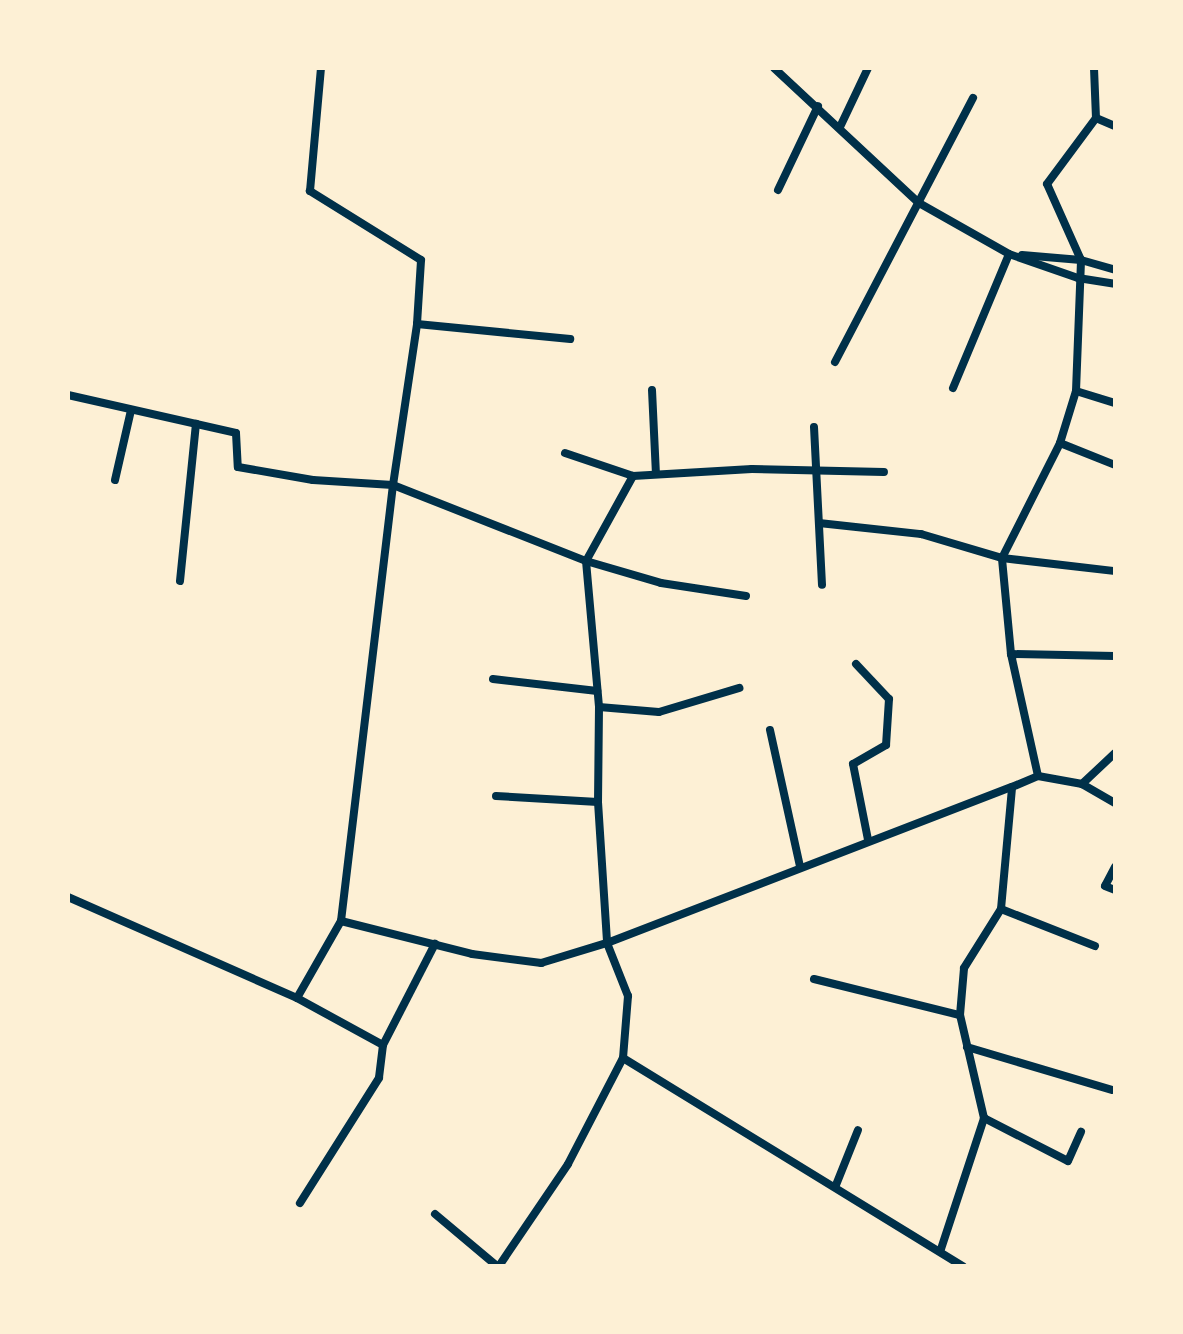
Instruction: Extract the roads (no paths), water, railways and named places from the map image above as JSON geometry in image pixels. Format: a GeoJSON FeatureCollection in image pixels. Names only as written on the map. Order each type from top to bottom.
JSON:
{"type":"FeatureCollection","features":[{"type":"Feature","properties":{"kind":"street"},"geometry":{"type":"LineString","coordinates":[[297,998],[341,921],[393,485],[417,324],[421,260],[310,191],[321,68]]}},
{"type":"Feature","properties":{"kind":"street"},"geometry":{"type":"LineString","coordinates":[[774,68],[919,203],[1009,254],[1078,278],[1115,284]]}},
{"type":"Feature","properties":{"kind":"street"},"geometry":{"type":"LineString","coordinates":[[840,127],[868,68]]}},
{"type":"Feature","properties":{"kind":"street"},"geometry":{"type":"LineString","coordinates":[[1038,776],[1011,654],[1002,558],[1060,443],[1076,391],[1081,260],[1047,184],[1096,118],[1092,69]]}},
{"type":"Feature","properties":{"kind":"street"},"geometry":{"type":"LineString","coordinates":[[835,362],[973,98]]}},
{"type":"Feature","properties":{"kind":"street"},"geometry":{"type":"LineString","coordinates":[[778,190],[818,106]]}},
{"type":"Feature","properties":{"kind":"street"},"geometry":{"type":"LineString","coordinates":[[1096,118],[1115,126]]}},
{"type":"Feature","properties":{"kind":"street"},"geometry":{"type":"LineString","coordinates":[[1009,254],[1081,260],[1115,270]]}},
{"type":"Feature","properties":{"kind":"street"},"geometry":{"type":"LineString","coordinates":[[953,388],[1009,254]]}},
{"type":"Feature","properties":{"kind":"street"},"geometry":{"type":"LineString","coordinates":[[417,324],[570,339]]}},
{"type":"Feature","properties":{"kind":"street"},"geometry":{"type":"LineString","coordinates":[[652,390],[656,474]]}},
{"type":"Feature","properties":{"kind":"street"},"geometry":{"type":"LineString","coordinates":[[1076,391],[1115,403]]}},
{"type":"Feature","properties":{"kind":"street"},"geometry":{"type":"LineString","coordinates":[[68,395],[236,433],[238,467],[313,480],[393,485],[586,561],[661,583],[746,596]]}},
{"type":"Feature","properties":{"kind":"street"},"geometry":{"type":"LineString","coordinates":[[115,480],[131,410]]}},
{"type":"Feature","properties":{"kind":"street"},"geometry":{"type":"LineString","coordinates":[[180,581],[196,424]]}},
{"type":"Feature","properties":{"kind":"street"},"geometry":{"type":"LineString","coordinates":[[814,427],[822,585]]}},
{"type":"Feature","properties":{"kind":"street"},"geometry":{"type":"LineString","coordinates":[[1060,443],[1115,465]]}},
{"type":"Feature","properties":{"kind":"street"},"geometry":{"type":"LineString","coordinates":[[565,453],[633,476],[884,472]]}},
{"type":"Feature","properties":{"kind":"street"},"geometry":{"type":"LineString","coordinates":[[435,1214],[498,1266],[568,1164],[623,1058],[628,996],[607,943],[598,802],[599,707],[586,561],[633,476]]}},
{"type":"Feature","properties":{"kind":"street"},"geometry":{"type":"LineString","coordinates":[[819,523],[921,534],[1002,558],[1115,571]]}},
{"type":"Feature","properties":{"kind":"street"},"geometry":{"type":"LineString","coordinates":[[1011,654],[1115,656]]}},
{"type":"Feature","properties":{"kind":"street"},"geometry":{"type":"LineString","coordinates":[[856,664],[889,699],[886,745],[853,764],[868,840]]}},
{"type":"Feature","properties":{"kind":"street"},"geometry":{"type":"LineString","coordinates":[[493,679],[597,691]]}},
{"type":"Feature","properties":{"kind":"street"},"geometry":{"type":"LineString","coordinates":[[599,707],[659,712],[739,688]]}},
{"type":"Feature","properties":{"kind":"street"},"geometry":{"type":"LineString","coordinates":[[770,730],[800,866]]}},
{"type":"Feature","properties":{"kind":"street"},"geometry":{"type":"LineString","coordinates":[[1082,784],[1115,753]]}},
{"type":"Feature","properties":{"kind":"street"},"geometry":{"type":"LineString","coordinates":[[341,921],[435,944],[541,963],[607,943],[1038,776],[1082,784],[1115,803]]}},
{"type":"Feature","properties":{"kind":"street"},"geometry":{"type":"LineString","coordinates":[[941,1249],[984,1118],[960,1015],[964,968],[1001,909],[1012,787]]}},
{"type":"Feature","properties":{"kind":"street"},"geometry":{"type":"LineString","coordinates":[[496,796],[598,802]]}},
{"type":"Feature","properties":{"kind":"street"},"geometry":{"type":"LineString","coordinates":[[1115,867],[1105,886],[1115,890]]}},
{"type":"Feature","properties":{"kind":"street"},"geometry":{"type":"LineString","coordinates":[[68,897],[297,998],[383,1045]]}},
{"type":"Feature","properties":{"kind":"street"},"geometry":{"type":"LineString","coordinates":[[1001,909],[1095,946]]}},
{"type":"Feature","properties":{"kind":"street"},"geometry":{"type":"LineString","coordinates":[[300,1203],[379,1078],[383,1045],[435,944]]}},
{"type":"Feature","properties":{"kind":"street"},"geometry":{"type":"LineString","coordinates":[[814,979],[960,1015]]}},
{"type":"Feature","properties":{"kind":"street"},"geometry":{"type":"LineString","coordinates":[[967,1047],[1112,1090]]}},
{"type":"Feature","properties":{"kind":"street"},"geometry":{"type":"LineString","coordinates":[[623,1058],[941,1249],[963,1266]]}},
{"type":"Feature","properties":{"kind":"street"},"geometry":{"type":"LineString","coordinates":[[984,1118],[1068,1161],[1081,1132]]}},
{"type":"Feature","properties":{"kind":"street"},"geometry":{"type":"LineString","coordinates":[[836,1185],[858,1130]]}}]}
